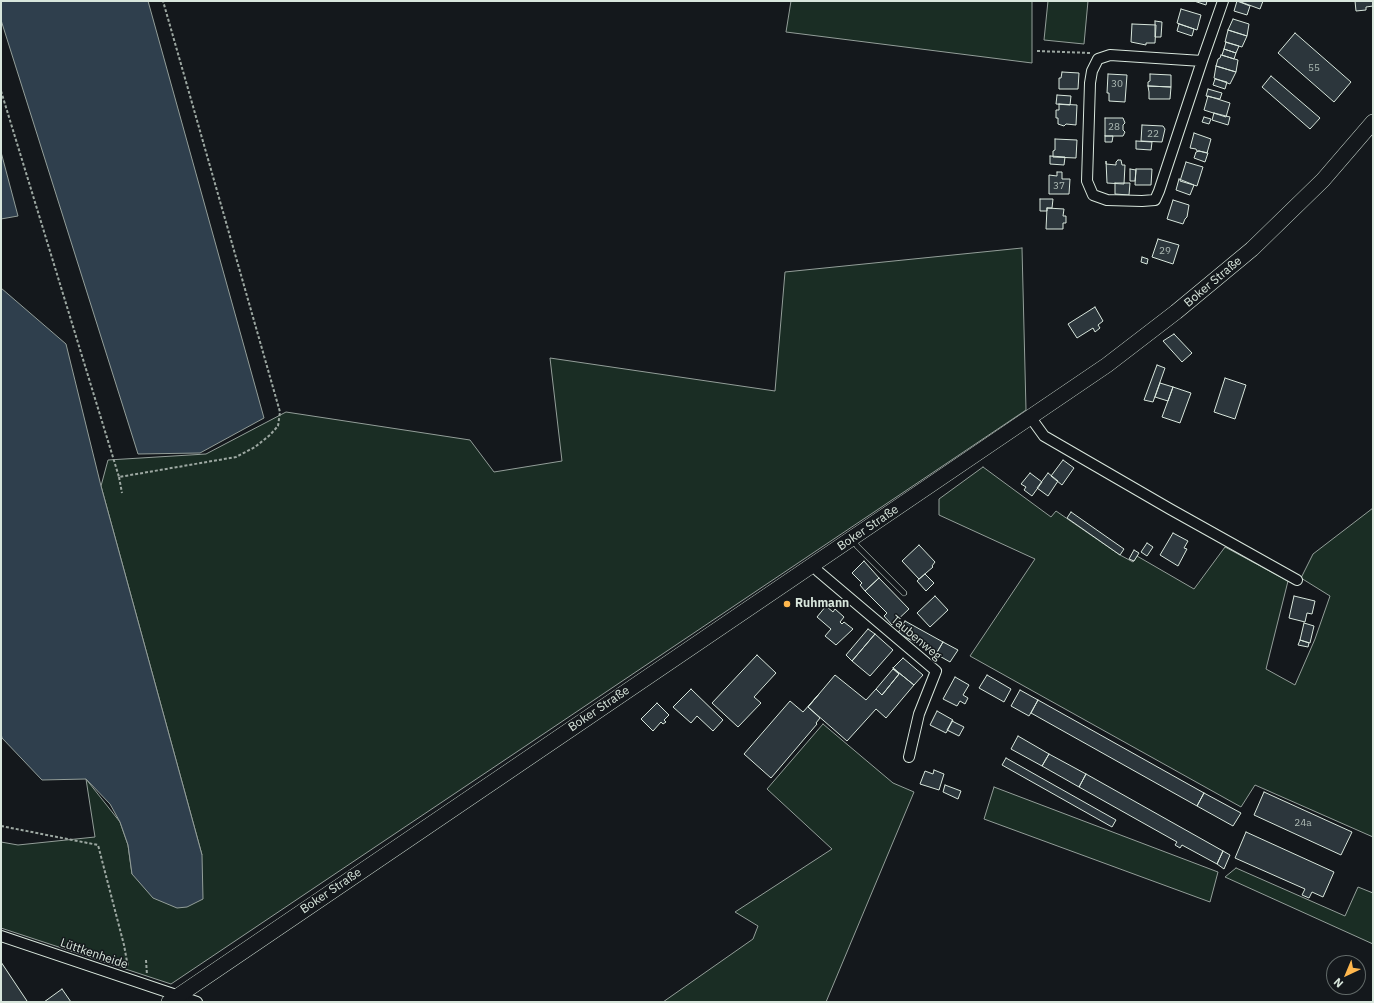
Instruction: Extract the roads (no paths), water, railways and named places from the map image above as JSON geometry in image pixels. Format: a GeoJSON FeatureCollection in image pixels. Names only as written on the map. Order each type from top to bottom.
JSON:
{"type":"FeatureCollection","features":[{"type":"Feature","properties":{"kind":"main road","name":"Boker Straße"},"geometry":{"type":"LineString","coordinates":[[173,999],[1031,418],[1107,364],[1176,312],[1262,240],[1323,180],[1373,122]]}},
{"type":"Feature","properties":{"kind":"street"},"geometry":{"type":"LineString","coordinates":[[1202,61],[1110,55],[1098,59],[1092,71],[1090,83],[1087,181],[1093,195],[1107,200],[1155,200],[1223,1]]}},
{"type":"Feature","properties":{"kind":"street"},"geometry":{"type":"LineString","coordinates":[[1031,418],[1044,436],[1170,510],[1297,580]]}},
{"type":"Feature","properties":{"kind":"street","name":"Taubenweg"},"geometry":{"type":"LineString","coordinates":[[812,565],[936,671],[919,714],[909,757]]}},
{"type":"Feature","properties":{"kind":"street","name":"Lüttkenheide"},"geometry":{"type":"LineString","coordinates":[[1,936],[130,980],[173,999],[197,1002]]}},
{"type":"Feature","properties":{"kind":"lane"},"geometry":{"type":"LineString","coordinates":[[852,538],[857,546],[904,594]]}},
{"type":"Feature","properties":{"kind":"water"},"geometry":{"type":"Polygon","coordinates":[[[1,1],[148,1],[264,418],[200,453],[138,454],[1,20],[1,1]]]}},
{"type":"Feature","properties":{"kind":"water"},"geometry":{"type":"Polygon","coordinates":[[[1,152],[18,216],[1,219],[1,152]]]}},
{"type":"Feature","properties":{"kind":"water"},"geometry":{"type":"Polygon","coordinates":[[[1,288],[66,344],[101,486],[202,855],[203,899],[187,907],[177,908],[153,898],[132,874],[128,845],[120,822],[110,804],[86,779],[42,780],[2,738],[1,288]]]}},
{"type":"Feature","properties":{"kind":"place","name":"Ruhmann"},"geometry":{"type":"Point","coordinates":[787,604]}}]}
